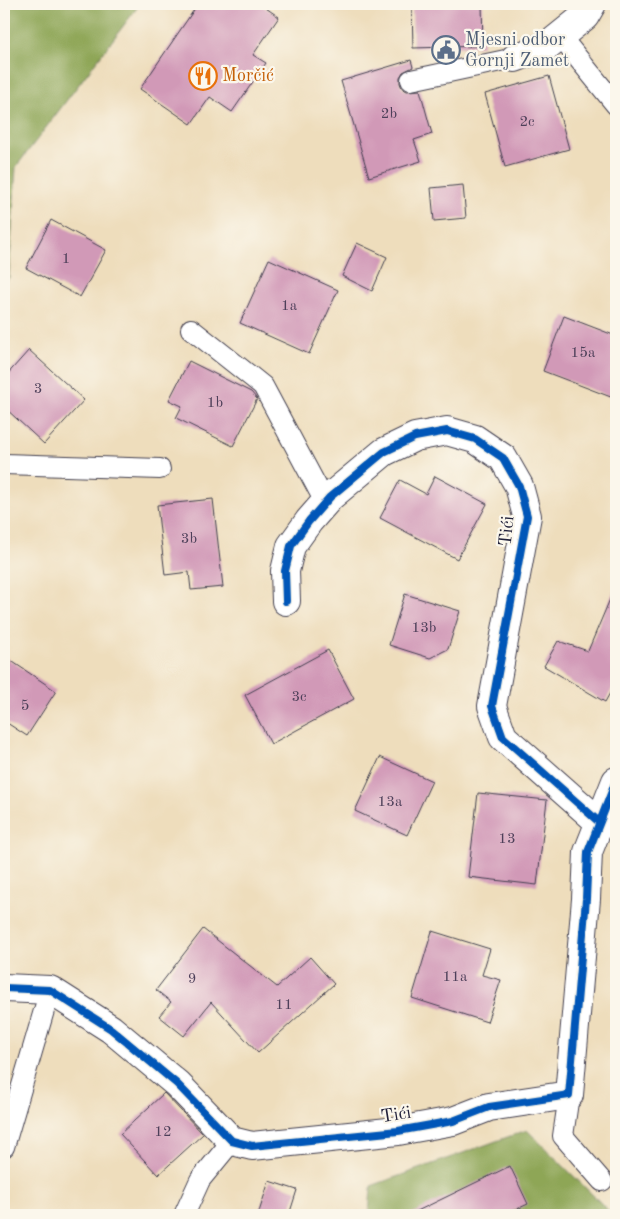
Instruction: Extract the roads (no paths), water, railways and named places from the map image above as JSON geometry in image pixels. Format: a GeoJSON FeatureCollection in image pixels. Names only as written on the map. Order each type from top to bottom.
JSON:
{"type":"FeatureCollection","features":[{"type":"Feature","properties":{"kind":"street"},"geometry":{"type":"LineString","coordinates":[[516,58],[549,45],[585,16],[592,4]]}},
{"type":"Feature","properties":{"kind":"street","name":"Tići"},"geometry":{"type":"LineString","coordinates":[[286,601],[285,571],[291,546],[330,497],[384,452],[415,437],[447,431],[474,439],[503,458],[519,486],[527,516],[492,706],[503,737],[600,822]]}},
{"type":"Feature","properties":{"kind":"street"},"geometry":{"type":"LineString","coordinates":[[569,1095],[586,900],[588,852],[616,782]]}},
{"type":"Feature","properties":{"kind":"street"},"geometry":{"type":"LineString","coordinates":[[4,988],[50,990],[118,1035],[177,1084],[232,1141]]}},
{"type":"Feature","properties":{"kind":"street","name":"Tići"},"geometry":{"type":"LineString","coordinates":[[232,1141],[252,1146],[398,1131],[453,1121],[489,1107],[569,1095]]}},
{"type":"Feature","properties":{"kind":"lane"},"geometry":{"type":"LineString","coordinates":[[560,36],[616,105]]}},
{"type":"Feature","properties":{"kind":"lane"},"geometry":{"type":"LineString","coordinates":[[411,80],[516,58]]}},
{"type":"Feature","properties":{"kind":"lane"},"geometry":{"type":"LineString","coordinates":[[191,329],[263,386],[326,502]]}},
{"type":"Feature","properties":{"kind":"lane"},"geometry":{"type":"LineString","coordinates":[[4,464],[160,469]]}},
{"type":"Feature","properties":{"kind":"lane"},"geometry":{"type":"LineString","coordinates":[[4,1147],[50,990]]}},
{"type":"Feature","properties":{"kind":"lane"},"geometry":{"type":"LineString","coordinates":[[569,1095],[563,1136],[602,1181]]}},
{"type":"Feature","properties":{"kind":"lane"},"geometry":{"type":"LineString","coordinates":[[184,1215],[200,1180],[232,1141]]}},
{"type":"Feature","properties":{"kind":"place","name":"Mjesni odbor Gornji Zamet"},"geometry":{"type":"Point","coordinates":[446,50]}},
{"type":"Feature","properties":{"kind":"place","name":"Morčić"},"geometry":{"type":"Point","coordinates":[203,76]}}]}
